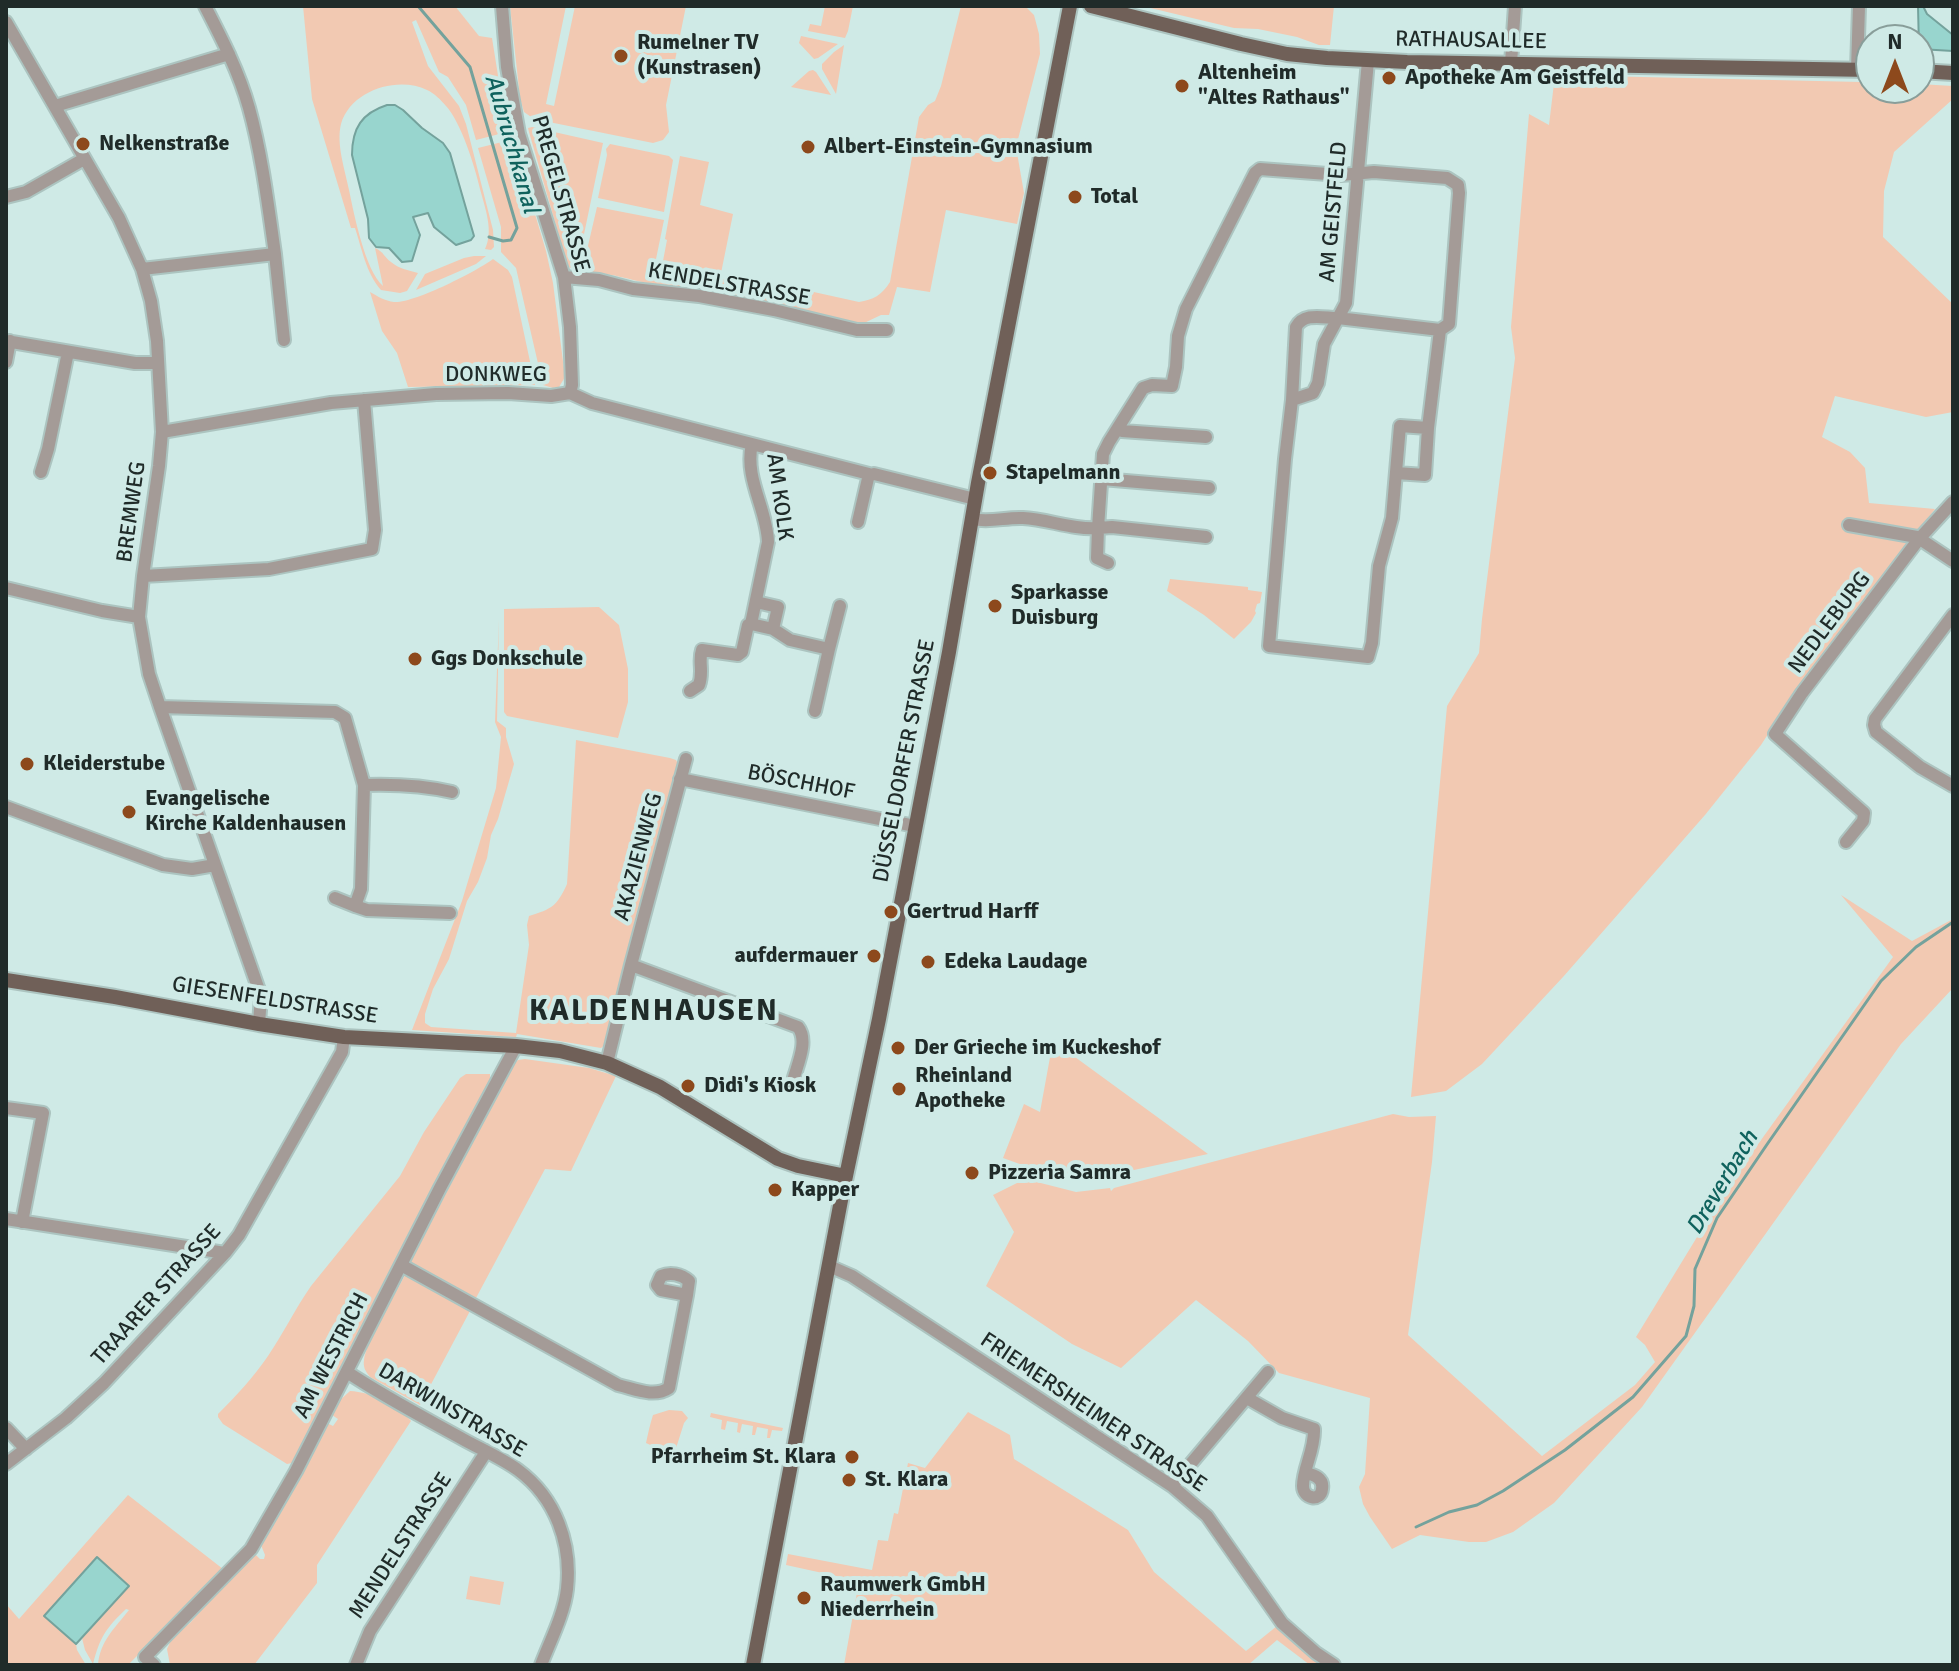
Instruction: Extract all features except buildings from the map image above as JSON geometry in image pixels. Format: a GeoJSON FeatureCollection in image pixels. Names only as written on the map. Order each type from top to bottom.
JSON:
{"type":"FeatureCollection","features":[{"type":"Feature","properties":{"kind":"main road","name":"DÜSSELDORFER STRASSE"},"geometry":{"type":"LineString","coordinates":[[753,1665],[1070,6]]}},
{"type":"Feature","properties":{"kind":"main road","name":"RATHAUSALLEE"},"geometry":{"type":"LineString","coordinates":[[1091,6],[1287,54],[1368,61],[1855,70]]}},
{"type":"Feature","properties":{"kind":"main road","name":"GIESENFELDSTRASSE"},"geometry":{"type":"LineString","coordinates":[[6,980],[344,1037],[560,1051],[607,1063],[660,1087],[778,1159],[846,1176]]}},
{"type":"Feature","properties":{"kind":"street"},"geometry":{"type":"LineString","coordinates":[[205,6],[229,54],[249,106],[275,254],[284,340]]}},
{"type":"Feature","properties":{"kind":"street","name":"PREGELSTRASSE"},"geometry":{"type":"LineString","coordinates":[[502,6],[507,67],[519,134],[564,277],[571,342],[570,393]]}},
{"type":"Feature","properties":{"kind":"street"},"geometry":{"type":"LineString","coordinates":[[1511,63],[1515,6]]}},
{"type":"Feature","properties":{"kind":"street","name":"BREMWEG"},"geometry":{"type":"LineString","coordinates":[[6,22],[119,218],[142,269],[151,301],[162,432],[139,617],[149,674],[261,996],[259,1024]]}},
{"type":"Feature","properties":{"kind":"street"},"geometry":{"type":"LineString","coordinates":[[55,106],[229,54]]}},
{"type":"Feature","properties":{"kind":"street","name":"AM GEISTFELD"},"geometry":{"type":"LineString","coordinates":[[1292,400],[1313,393],[1318,383],[1324,344],[1346,303],[1368,61]]}},
{"type":"Feature","properties":{"kind":"street"},"geometry":{"type":"LineString","coordinates":[[6,197],[26,192],[84,159]]}},
{"type":"Feature","properties":{"kind":"street"},"geometry":{"type":"LineString","coordinates":[[1108,563],[1097,558],[1103,454],[1143,388],[1172,386],[1178,336],[1186,309],[1255,173],[1260,169],[1341,175],[1374,172],[1447,178],[1458,185],[1459,193],[1449,324],[1440,330],[1305,317],[1296,327],[1269,646],[1368,657],[1379,566],[1392,518],[1400,426],[1428,428]]}},
{"type":"Feature","properties":{"kind":"street"},"geometry":{"type":"LineString","coordinates":[[142,269],[275,254]]}},
{"type":"Feature","properties":{"kind":"street","name":"KENDELSTRASSE"},"geometry":{"type":"LineString","coordinates":[[564,277],[699,296],[857,330],[887,330]]}},
{"type":"Feature","properties":{"kind":"street"},"geometry":{"type":"LineString","coordinates":[[1396,473],[1425,475],[1440,330]]}},
{"type":"Feature","properties":{"kind":"street"},"geometry":{"type":"LineString","coordinates":[[6,362],[8,341],[135,363],[158,363]]}},
{"type":"Feature","properties":{"kind":"street"},"geometry":{"type":"LineString","coordinates":[[41,472],[68,352]]}},
{"type":"Feature","properties":{"kind":"street","name":"DONKWEG"},"geometry":{"type":"LineString","coordinates":[[162,432],[364,400],[436,394],[551,396],[570,393],[592,403],[975,499]]}},
{"type":"Feature","properties":{"kind":"street"},"geometry":{"type":"LineString","coordinates":[[143,576],[269,569],[372,549],[375,530],[364,400]]}},
{"type":"Feature","properties":{"kind":"street"},"geometry":{"type":"LineString","coordinates":[[1118,428],[1122,431],[1206,437]]}},
{"type":"Feature","properties":{"kind":"street","name":"AM KOLK"},"geometry":{"type":"LineString","coordinates":[[690,691],[699,685],[703,676],[702,650],[738,655],[742,652],[748,625],[751,624],[768,542],[753,482],[752,444]]}},
{"type":"Feature","properties":{"kind":"street"},"geometry":{"type":"LineString","coordinates":[[858,522],[872,474]]}},
{"type":"Feature","properties":{"kind":"street"},"geometry":{"type":"LineString","coordinates":[[1102,479],[1209,488]]}},
{"type":"Feature","properties":{"kind":"street","name":"NEDLEBURG"},"geometry":{"type":"LineString","coordinates":[[1846,842],[1863,821],[1864,813],[1775,734],[1802,693],[1919,539],[1953,502]]}},
{"type":"Feature","properties":{"kind":"street"},"geometry":{"type":"LineString","coordinates":[[972,519],[986,522],[1022,517],[1083,529],[1112,527],[1206,537]]}},
{"type":"Feature","properties":{"kind":"street"},"geometry":{"type":"LineString","coordinates":[[1849,525],[1919,539],[1953,561]]}},
{"type":"Feature","properties":{"kind":"street"},"geometry":{"type":"LineString","coordinates":[[6,588],[139,617]]}},
{"type":"Feature","properties":{"kind":"street"},"geometry":{"type":"LineString","coordinates":[[756,602],[778,607],[773,629]]}},
{"type":"Feature","properties":{"kind":"street"},"geometry":{"type":"LineString","coordinates":[[815,711],[840,606]]}},
{"type":"Feature","properties":{"kind":"street"},"geometry":{"type":"LineString","coordinates":[[1953,615],[1875,719],[1874,725],[1876,732],[1920,767],[1953,786]]}},
{"type":"Feature","properties":{"kind":"street"},"geometry":{"type":"LineString","coordinates":[[751,624],[773,629],[790,640],[829,649]]}},
{"type":"Feature","properties":{"kind":"street"},"geometry":{"type":"LineString","coordinates":[[160,707],[335,712],[345,718],[364,785],[361,889],[355,906]]}},
{"type":"Feature","properties":{"kind":"street","name":"AKAZIENWEG"},"geometry":{"type":"LineString","coordinates":[[607,1063],[686,759]]}},
{"type":"Feature","properties":{"kind":"street","name":"BÖSCHHOF"},"geometry":{"type":"LineString","coordinates":[[680,779],[915,826]]}},
{"type":"Feature","properties":{"kind":"street"},"geometry":{"type":"LineString","coordinates":[[364,785],[427,786],[452,792]]}},
{"type":"Feature","properties":{"kind":"street"},"geometry":{"type":"LineString","coordinates":[[6,807],[163,865],[192,869],[215,865]]}},
{"type":"Feature","properties":{"kind":"street"},"geometry":{"type":"LineString","coordinates":[[335,898],[367,910],[450,913]]}},
{"type":"Feature","properties":{"kind":"street"},"geometry":{"type":"LineString","coordinates":[[631,965],[798,1027],[803,1034],[803,1042],[793,1081]]}},
{"type":"Feature","properties":{"kind":"street","name":"TRAARER STRASSE"},"geometry":{"type":"LineString","coordinates":[[6,1464],[66,1418],[104,1383],[225,1253],[239,1235],[323,1087],[342,1052],[344,1037]]}},
{"type":"Feature","properties":{"kind":"street","name":"AM WESTRICH"},"geometry":{"type":"LineString","coordinates":[[150,1661],[251,1549],[296,1471],[516,1046]]}},
{"type":"Feature","properties":{"kind":"street"},"geometry":{"type":"LineString","coordinates":[[6,1108],[43,1113],[22,1222]]}},
{"type":"Feature","properties":{"kind":"street"},"geometry":{"type":"LineString","coordinates":[[6,1219],[225,1253]]}},
{"type":"Feature","properties":{"kind":"street"},"geometry":{"type":"LineString","coordinates":[[401,1265],[618,1385],[647,1392],[661,1393],[669,1388],[687,1295]]}},
{"type":"Feature","properties":{"kind":"street","name":"FRIEMERSHEIMER STRASSE"},"geometry":{"type":"LineString","coordinates":[[829,1266],[852,1276],[1172,1486],[1207,1516],[1282,1623],[1334,1665]]}},
{"type":"Feature","properties":{"kind":"street","name":"DARWINSTRASSE"},"geometry":{"type":"LineString","coordinates":[[347,1372],[516,1469],[548,1501],[567,1548],[568,1579],[564,1605],[541,1665]]}},
{"type":"Feature","properties":{"kind":"street"},"geometry":{"type":"LineString","coordinates":[[1172,1486],[1268,1372]]}},
{"type":"Feature","properties":{"kind":"street"},"geometry":{"type":"LineString","coordinates":[[1247,1398],[1282,1418],[1314,1429],[1315,1439],[1306,1473]]}},
{"type":"Feature","properties":{"kind":"street"},"geometry":{"type":"LineString","coordinates":[[6,1428],[26,1449]]}},
{"type":"Feature","properties":{"kind":"street","name":"MENDELSTRASSE"},"geometry":{"type":"LineString","coordinates":[[356,1665],[370,1631],[486,1452]]}},
{"type":"Feature","properties":{"kind":"shaded area"},"geometry":{"type":"Polygon","coordinates":[[[303,6],[455,6],[479,36],[492,38],[507,132],[476,140],[466,105],[448,77],[439,72],[416,20],[412,22],[428,66],[459,106],[466,124],[493,230],[494,247],[491,250],[485,249],[489,235],[488,219],[475,169],[452,113],[435,95],[415,86],[377,89],[355,102],[346,112],[340,140],[357,227],[371,268],[383,286],[375,248],[397,266],[418,273],[407,291],[381,290],[368,268],[355,228],[351,228],[312,99],[303,6]]]}},
{"type":"Feature","properties":{"kind":"shaded area","name":"Rumelner TV (Kunstrasen)"},"geometry":{"type":"Polygon","coordinates":[[[510,6],[566,6],[546,104],[554,106],[575,6],[686,6],[666,105],[669,132],[663,140],[653,143],[534,119],[524,112],[510,6]]]}},
{"type":"Feature","properties":{"kind":"shaded area"},"geometry":{"type":"Polygon","coordinates":[[[825,6],[853,6],[845,38],[808,31],[810,24],[821,26],[825,6]]]}},
{"type":"Feature","properties":{"kind":"shaded area"},"geometry":{"type":"Polygon","coordinates":[[[961,6],[1025,6],[1034,15],[1040,54],[1016,147],[1024,193],[1017,224],[946,210],[930,292],[897,287],[889,315],[881,315],[862,324],[846,323],[715,290],[715,284],[683,278],[681,286],[659,285],[568,267],[528,128],[603,143],[583,239],[587,250],[597,207],[664,220],[655,264],[662,266],[680,156],[709,162],[700,205],[733,214],[720,278],[738,283],[739,276],[753,279],[752,286],[762,288],[764,281],[859,302],[877,296],[890,282],[919,117],[935,101],[941,86],[961,6]]]}},
{"type":"Feature","properties":{"kind":"shaded area"},"geometry":{"type":"Polygon","coordinates":[[[1142,6],[1334,6],[1330,45],[1258,29],[1234,28],[1142,6]]]}},
{"type":"Feature","properties":{"kind":"shaded area"},"geometry":{"type":"Polygon","coordinates":[[[801,36],[838,44],[814,59],[799,43],[801,36]]]}},
{"type":"Feature","properties":{"kind":"shaded area"},"geometry":{"type":"Polygon","coordinates":[[[844,45],[836,94],[822,64],[844,45]]]}},
{"type":"Feature","properties":{"kind":"shaded area"},"geometry":{"type":"Polygon","coordinates":[[[813,70],[816,72],[831,95],[791,87],[813,70]]]}},
{"type":"Feature","properties":{"kind":"shaded area"},"geometry":{"type":"Polygon","coordinates":[[[1555,75],[1855,82],[1855,104],[1935,104],[1935,85],[1953,86],[1953,99],[1894,152],[1884,191],[1883,237],[1953,304],[1953,412],[1926,417],[1835,396],[1822,437],[1850,452],[1865,468],[1869,503],[1935,509],[1803,680],[1761,745],[1705,815],[1563,977],[1482,1064],[1446,1091],[1411,1097],[1447,706],[1479,653],[1515,358],[1511,327],[1529,114],[1549,125],[1555,75]]]}},
{"type":"Feature","properties":{"kind":"shaded area"},"geometry":{"type":"Polygon","coordinates":[[[510,140],[515,147],[553,283],[565,377],[559,387],[543,385],[516,268],[501,252],[501,227],[478,148],[510,140]]]}},
{"type":"Feature","properties":{"kind":"shaded area"},"geometry":{"type":"Polygon","coordinates":[[[610,144],[669,156],[673,160],[664,212],[598,198],[606,149],[610,144]]]}},
{"type":"Feature","properties":{"kind":"shaded area"},"geometry":{"type":"Polygon","coordinates":[[[474,256],[486,256],[476,264],[416,290],[425,274],[474,256]]]}},
{"type":"Feature","properties":{"kind":"shaded area"},"geometry":{"type":"Polygon","coordinates":[[[493,259],[512,277],[535,385],[408,387],[397,353],[382,331],[370,292],[394,302],[415,298],[445,286],[493,259]]]}},
{"type":"Feature","properties":{"kind":"shaded area"},"geometry":{"type":"Polygon","coordinates":[[[1170,579],[1248,587],[1248,590],[1262,592],[1260,603],[1251,622],[1234,639],[1167,591],[1170,579]]]}},
{"type":"Feature","properties":{"kind":"shaded area"},"geometry":{"type":"Polygon","coordinates":[[[599,607],[619,625],[628,669],[628,702],[618,738],[507,716],[504,712],[504,609],[599,607]]]}},
{"type":"Feature","properties":{"kind":"shaded area"},"geometry":{"type":"Polygon","coordinates":[[[499,619],[497,721],[506,728],[514,764],[491,835],[487,858],[467,901],[449,959],[433,989],[425,1023],[431,1027],[516,1033],[529,945],[529,916],[553,906],[567,884],[576,740],[670,758],[678,764],[636,916],[606,1044],[601,1048],[517,1034],[516,1037],[412,1030],[462,901],[496,788],[501,737],[495,722],[499,619]]]}},
{"type":"Feature","properties":{"kind":"shaded area"},"geometry":{"type":"Polygon","coordinates":[[[1841,895],[1912,941],[1953,919],[1953,988],[1901,1044],[1642,1407],[1554,1503],[1513,1532],[1486,1542],[1420,1535],[1392,1549],[1363,1504],[1359,1487],[1365,1474],[1370,1398],[1279,1373],[1248,1341],[1196,1300],[1121,1368],[1072,1344],[986,1286],[1014,1232],[993,1195],[1025,1179],[1076,1192],[1110,1188],[1111,1191],[1393,1114],[1436,1116],[1408,1335],[1542,1456],[1635,1385],[1655,1362],[1636,1337],[1730,1183],[1893,957],[1841,895]]]}},
{"type":"Feature","properties":{"kind":"shaded area"},"geometry":{"type":"Polygon","coordinates":[[[1053,1041],[1208,1154],[1083,1181],[1003,1158],[1024,1104],[1040,1112],[1053,1041]]]}},
{"type":"Feature","properties":{"kind":"shaded area"},"geometry":{"type":"Polygon","coordinates":[[[518,1060],[589,1068],[616,1076],[571,1171],[545,1169],[476,1298],[410,1263],[512,1066],[518,1060]]]}},
{"type":"Feature","properties":{"kind":"shaded area"},"geometry":{"type":"Polygon","coordinates":[[[466,1074],[490,1074],[490,1082],[292,1463],[287,1464],[223,1424],[218,1414],[256,1372],[311,1286],[400,1176],[424,1132],[460,1078],[466,1074]]]}},
{"type":"Feature","properties":{"kind":"shaded area"},"geometry":{"type":"Polygon","coordinates":[[[405,1275],[470,1311],[420,1405],[370,1377],[364,1365],[370,1341],[405,1275]]]}},
{"type":"Feature","properties":{"kind":"shaded area"},"geometry":{"type":"Polygon","coordinates":[[[350,1391],[384,1400],[411,1421],[317,1565],[317,1583],[254,1665],[170,1665],[167,1649],[173,1636],[190,1623],[250,1556],[254,1553],[264,1559],[261,1545],[327,1423],[333,1426],[338,1419],[332,1415],[339,1401],[350,1391]]]}},
{"type":"Feature","properties":{"kind":"shaded area"},"geometry":{"type":"Polygon","coordinates":[[[669,1410],[682,1411],[688,1418],[672,1461],[646,1443],[653,1415],[669,1410]]]}},
{"type":"Feature","properties":{"kind":"shaded area"},"geometry":{"type":"Polygon","coordinates":[[[968,1412],[1010,1435],[1014,1459],[1128,1530],[1154,1572],[1246,1651],[1277,1626],[1323,1665],[1310,1665],[1277,1640],[1248,1665],[844,1665],[859,1581],[786,1565],[788,1554],[872,1570],[878,1540],[888,1541],[894,1513],[898,1514],[908,1463],[925,1468],[968,1412]]]}},
{"type":"Feature","properties":{"kind":"shaded area"},"geometry":{"type":"Polygon","coordinates":[[[711,1413],[783,1428],[782,1431],[772,1430],[770,1438],[767,1438],[768,1429],[757,1427],[755,1435],[752,1435],[753,1426],[742,1424],[740,1433],[737,1432],[738,1423],[727,1421],[725,1430],[721,1429],[722,1420],[710,1417],[711,1413]]]}},
{"type":"Feature","properties":{"kind":"shaded area"},"geometry":{"type":"Polygon","coordinates":[[[128,1495],[223,1569],[128,1665],[98,1665],[105,1642],[129,1610],[126,1609],[113,1622],[105,1634],[93,1664],[82,1638],[129,1586],[97,1558],[45,1616],[76,1644],[86,1665],[6,1665],[6,1604],[19,1619],[128,1495]]]}},
{"type":"Feature","properties":{"kind":"shaded area"},"geometry":{"type":"Polygon","coordinates":[[[470,1576],[504,1582],[500,1605],[466,1599],[470,1576]]]}},
{"type":"Feature","properties":{"kind":"water"},"geometry":{"type":"Polygon","coordinates":[[[1918,6],[1923,6],[1927,14],[1953,35],[1953,51],[1935,50],[1935,24],[1918,24],[1918,6]]]}},
{"type":"Feature","properties":{"kind":"water"},"geometry":{"type":"Polygon","coordinates":[[[387,105],[403,110],[443,143],[450,153],[474,236],[471,240],[456,245],[434,227],[428,213],[413,217],[420,235],[412,261],[402,262],[389,248],[376,247],[369,238],[368,219],[352,145],[356,129],[365,117],[387,105]]]}},
{"type":"Feature","properties":{"kind":"water"},"geometry":{"type":"Polygon","coordinates":[[[97,1557],[129,1586],[76,1644],[44,1616],[97,1557]]]}},
{"type":"Feature","properties":{"kind":"waterway","name":"Aubruchkanal"},"geometry":{"type":"LineString","coordinates":[[418,6],[470,67],[517,228],[511,240],[489,237]]}},
{"type":"Feature","properties":{"kind":"waterway","name":"Dreverbach"},"geometry":{"type":"LineString","coordinates":[[1416,1527],[1449,1512],[1477,1505],[1503,1491],[1565,1450],[1633,1397],[1686,1336],[1694,1306],[1695,1269],[1717,1218],[1881,981],[1916,947],[1953,922]]}},
{"type":"Feature","properties":{"kind":"place","name":"Rumelner TV (Kunstrasen)"},"geometry":{"type":"Point","coordinates":[621,56]}},
{"type":"Feature","properties":{"kind":"place","name":"Apotheke Am Geistfeld"},"geometry":{"type":"Point","coordinates":[1389,78]}},
{"type":"Feature","properties":{"kind":"place","name":"Altenheim \"Altes Rathaus\""},"geometry":{"type":"Point","coordinates":[1182,86]}},
{"type":"Feature","properties":{"kind":"place","name":"Nelkenstraße"},"geometry":{"type":"Point","coordinates":[83,144]}},
{"type":"Feature","properties":{"kind":"place","name":"Albert-Einstein-Gymnasium"},"geometry":{"type":"Point","coordinates":[808,147]}},
{"type":"Feature","properties":{"kind":"place","name":"Total"},"geometry":{"type":"Point","coordinates":[1075,197]}},
{"type":"Feature","properties":{"kind":"place","name":"Stapelmann"},"geometry":{"type":"Point","coordinates":[990,473]}},
{"type":"Feature","properties":{"kind":"place","name":"Sparkasse Duisburg"},"geometry":{"type":"Point","coordinates":[995,606]}},
{"type":"Feature","properties":{"kind":"place","name":"Ggs Donkschule"},"geometry":{"type":"Point","coordinates":[415,659]}},
{"type":"Feature","properties":{"kind":"place","name":"Kleiderstube"},"geometry":{"type":"Point","coordinates":[27,764]}},
{"type":"Feature","properties":{"kind":"place","name":"Evangelische Kirche Kaldenhausen"},"geometry":{"type":"Point","coordinates":[129,812]}},
{"type":"Feature","properties":{"kind":"place","name":"Gertrud Harff"},"geometry":{"type":"Point","coordinates":[891,912]}},
{"type":"Feature","properties":{"kind":"place","name":"aufdermauer"},"geometry":{"type":"Point","coordinates":[874,956]}},
{"type":"Feature","properties":{"kind":"place","name":"Edeka Laudage"},"geometry":{"type":"Point","coordinates":[928,962]}},
{"type":"Feature","properties":{"kind":"place","name":"Der Grieche im Kuckeshof"},"geometry":{"type":"Point","coordinates":[898,1048]}},
{"type":"Feature","properties":{"kind":"place","name":"Didi's Kiosk"},"geometry":{"type":"Point","coordinates":[688,1086]}},
{"type":"Feature","properties":{"kind":"place","name":"Rheinland Apotheke"},"geometry":{"type":"Point","coordinates":[899,1089]}},
{"type":"Feature","properties":{"kind":"place","name":"Pizzeria Samra"},"geometry":{"type":"Point","coordinates":[972,1173]}},
{"type":"Feature","properties":{"kind":"place","name":"Kapper"},"geometry":{"type":"Point","coordinates":[775,1190]}},
{"type":"Feature","properties":{"kind":"place","name":"Pfarrheim St. Klara"},"geometry":{"type":"Point","coordinates":[852,1457]}},
{"type":"Feature","properties":{"kind":"place","name":"St. Klara"},"geometry":{"type":"Point","coordinates":[849,1480]}},
{"type":"Feature","properties":{"kind":"place","name":"Raumwerk GmbH Niederrhein"},"geometry":{"type":"Point","coordinates":[804,1598]}},
{"type":"Feature","properties":{"kind":"district","name":"KALDENHAUSEN"},"geometry":{"type":"Point","coordinates":[654,1012]}}]}
